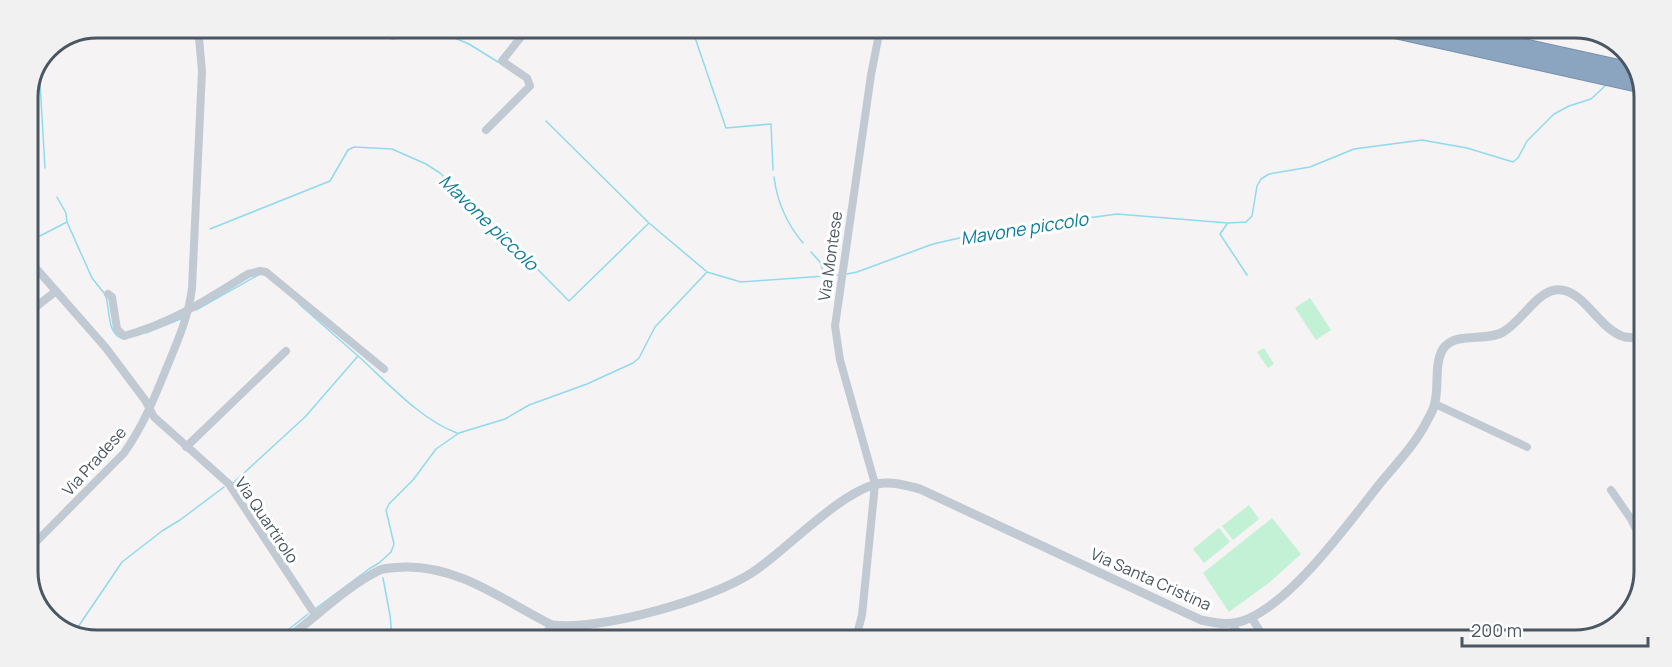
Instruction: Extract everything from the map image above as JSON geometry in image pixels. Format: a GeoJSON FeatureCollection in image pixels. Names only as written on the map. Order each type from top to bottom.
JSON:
{"type":"FeatureCollection","features":[{"type":"Feature","properties":{"kind":"highway"},"geometry":{"type":"LineString","coordinates":[[1426,38],[1633,84]]}},
{"type":"Feature","properties":{"kind":"highway"},"geometry":{"type":"LineString","coordinates":[[1488,38],[1627,68]]}},
{"type":"Feature","properties":{"kind":"street","name":"Via Pradese"},"geometry":{"type":"LineString","coordinates":[[38,540],[124,453],[150,409],[189,310],[192,288],[202,71],[199,38]]}},
{"type":"Feature","properties":{"kind":"street"},"geometry":{"type":"LineString","coordinates":[[486,130],[530,86],[527,78],[502,61],[520,38]]}},
{"type":"Feature","properties":{"kind":"street","name":"Via Montese"},"geometry":{"type":"LineString","coordinates":[[875,484],[836,343],[835,326],[878,38]]}},
{"type":"Feature","properties":{"kind":"street","name":"Via Quartirolo"},"geometry":{"type":"LineString","coordinates":[[38,271],[106,348],[154,417],[229,484],[316,616]]}},
{"type":"Feature","properties":{"kind":"street"},"geometry":{"type":"LineString","coordinates":[[108,294],[112,297],[117,329],[123,336],[152,328],[189,310],[248,274],[266,272],[384,369]]}},
{"type":"Feature","properties":{"kind":"street","name":"Via Santa Cristina"},"geometry":{"type":"LineString","coordinates":[[552,625],[565,626],[627,617],[665,608],[732,585],[755,572],[843,501],[875,484],[899,483],[920,489],[1201,621],[1232,624],[1251,617],[1272,604],[1300,579],[1338,536],[1419,434],[1435,404],[1440,355],[1448,344],[1458,339],[1486,338],[1502,333],[1515,324],[1543,295],[1555,290],[1576,296],[1606,327],[1624,337],[1634,338]]}},
{"type":"Feature","properties":{"kind":"street"},"geometry":{"type":"LineString","coordinates":[[38,305],[56,291]]}},
{"type":"Feature","properties":{"kind":"street"},"geometry":{"type":"LineString","coordinates":[[186,447],[286,351]]}},
{"type":"Feature","properties":{"kind":"street"},"geometry":{"type":"LineString","coordinates":[[1435,404],[1527,447]]}},
{"type":"Feature","properties":{"kind":"street"},"geometry":{"type":"LineString","coordinates":[[858,630],[862,615],[875,484]]}},
{"type":"Feature","properties":{"kind":"street"},"geometry":{"type":"LineString","coordinates":[[1611,490],[1634,525]]}},
{"type":"Feature","properties":{"kind":"street"},"geometry":{"type":"LineString","coordinates":[[298,630],[350,589],[380,570],[422,567],[460,576],[552,625],[554,630]]}},
{"type":"Feature","properties":{"kind":"street"},"geometry":{"type":"LineString","coordinates":[[1251,617],[1259,630]]}},
{"type":"Feature","properties":{"kind":"street"},"geometry":{"type":"LineString","coordinates":[[1232,624],[1236,630]]}},
{"type":"Feature","properties":{"kind":"street"},"geometry":{"type":"LineString","coordinates":[[548,630],[552,625]]}},
{"type":"Feature","properties":{"kind":"green space"},"geometry":{"type":"Polygon","coordinates":[[[1310,298],[1331,330],[1316,340],[1295,308],[1310,298]]]}},
{"type":"Feature","properties":{"kind":"green space"},"geometry":{"type":"Polygon","coordinates":[[[1264,348],[1274,364],[1268,368],[1257,352],[1264,348]]]}},
{"type":"Feature","properties":{"kind":"green space"},"geometry":{"type":"Polygon","coordinates":[[[1249,505],[1259,519],[1233,540],[1222,526],[1249,505]]]}},
{"type":"Feature","properties":{"kind":"green space"},"geometry":{"type":"Polygon","coordinates":[[[1272,518],[1301,554],[1270,582],[1229,612],[1203,573],[1272,518]]]}},
{"type":"Feature","properties":{"kind":"green space"},"geometry":{"type":"Polygon","coordinates":[[[1219,528],[1230,542],[1204,563],[1193,549],[1219,528]]]}},
{"type":"Feature","properties":{"kind":"waterway","name":"Mavone piccolo"},"geometry":{"type":"LineString","coordinates":[[455,38],[498,62]]}},
{"type":"Feature","properties":{"kind":"waterway","name":"Mavone piccolo"},"geometry":{"type":"LineString","coordinates":[[695,38],[726,128],[771,124],[773,170]]}},
{"type":"Feature","properties":{"kind":"waterway","name":"Mavone piccolo"},"geometry":{"type":"LineString","coordinates":[[40,82],[45,168]]}},
{"type":"Feature","properties":{"kind":"waterway","name":"Mavone piccolo"},"geometry":{"type":"LineString","coordinates":[[847,274],[933,244],[986,232],[1117,214],[1228,223],[1246,222],[1252,216],[1257,186],[1261,179],[1269,174],[1310,167],[1354,149],[1422,140],[1467,148],[1513,162],[1518,158],[1527,141],[1554,114],[1591,99],[1606,85]]}},
{"type":"Feature","properties":{"kind":"waterway","name":"Mavone piccolo"},"geometry":{"type":"LineString","coordinates":[[546,121],[648,222]]}},
{"type":"Feature","properties":{"kind":"waterway","name":"Mavone piccolo"},"geometry":{"type":"LineString","coordinates":[[210,229],[330,181],[348,150],[354,147],[392,149],[440,173],[569,301],[649,223],[706,271]]}},
{"type":"Feature","properties":{"kind":"waterway","name":"Mavone piccolo"},"geometry":{"type":"LineString","coordinates":[[774,177],[784,212],[803,243]]}},
{"type":"Feature","properties":{"kind":"waterway","name":"Mavone piccolo"},"geometry":{"type":"LineString","coordinates":[[57,197],[66,213],[67,222],[92,278],[104,293]]}},
{"type":"Feature","properties":{"kind":"waterway","name":"Mavone piccolo"},"geometry":{"type":"LineString","coordinates":[[38,237],[67,222]]}},
{"type":"Feature","properties":{"kind":"waterway","name":"Mavone piccolo"},"geometry":{"type":"LineString","coordinates":[[1227,224],[1220,234],[1247,275]]}},
{"type":"Feature","properties":{"kind":"waterway","name":"Mavone piccolo"},"geometry":{"type":"LineString","coordinates":[[811,252],[820,262],[825,277]]}},
{"type":"Feature","properties":{"kind":"waterway","name":"Mavone piccolo"},"geometry":{"type":"LineString","coordinates":[[315,609],[391,552],[394,544],[386,510],[413,480],[436,449],[459,433],[505,419],[529,405],[587,384],[633,363],[639,358],[655,327],[707,272],[741,282],[839,275]]}},
{"type":"Feature","properties":{"kind":"waterway","name":"Mavone piccolo"},"geometry":{"type":"LineString","coordinates":[[196,310],[260,274]]}},
{"type":"Feature","properties":{"kind":"waterway","name":"Mavone piccolo"},"geometry":{"type":"LineString","coordinates":[[106,297],[111,326],[116,335],[121,338]]}},
{"type":"Feature","properties":{"kind":"waterway","name":"Mavone piccolo"},"geometry":{"type":"LineString","coordinates":[[299,304],[358,356]]}},
{"type":"Feature","properties":{"kind":"waterway","name":"Mavone piccolo"},"geometry":{"type":"LineString","coordinates":[[146,333],[183,318]]}},
{"type":"Feature","properties":{"kind":"waterway","name":"Mavone piccolo"},"geometry":{"type":"LineString","coordinates":[[233,483],[305,417],[358,356],[418,410],[457,433]]}},
{"type":"Feature","properties":{"kind":"waterway","name":"Mavone piccolo"},"geometry":{"type":"LineString","coordinates":[[79,626],[122,562],[224,487]]}},
{"type":"Feature","properties":{"kind":"waterway"},"geometry":{"type":"LineString","coordinates":[[383,578],[391,630]]}},
{"type":"Feature","properties":{"kind":"waterway","name":"Mavone piccolo"},"geometry":{"type":"LineString","coordinates":[[288,630],[308,614]]}}]}
